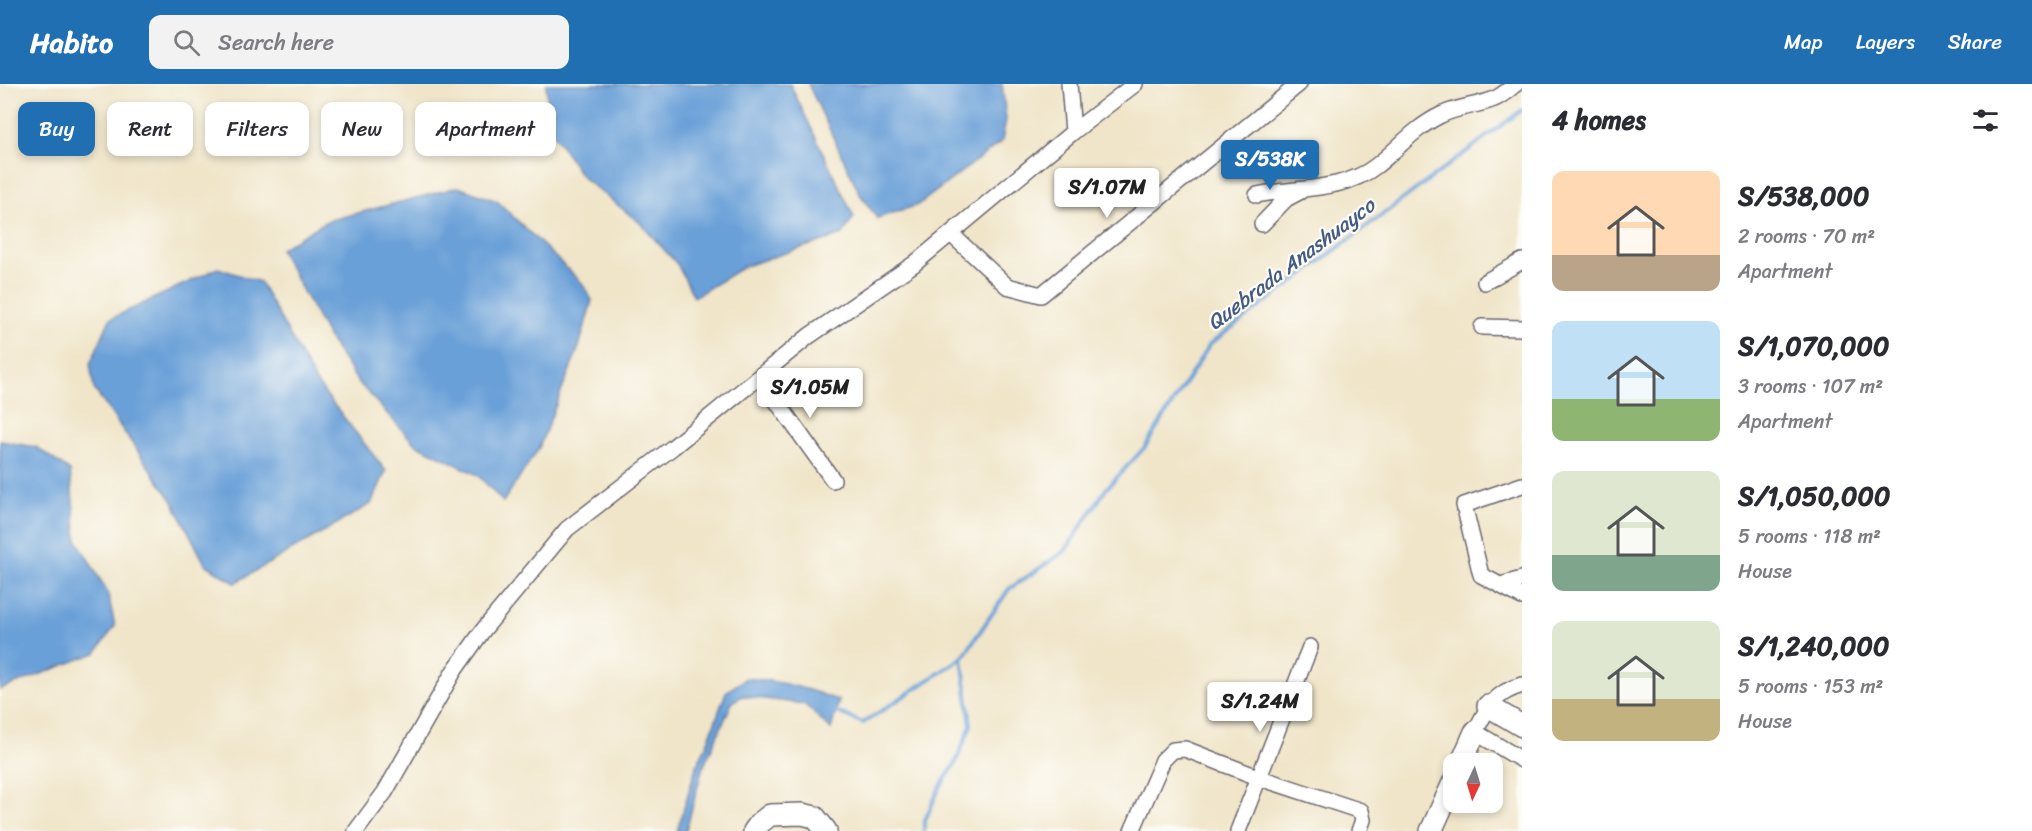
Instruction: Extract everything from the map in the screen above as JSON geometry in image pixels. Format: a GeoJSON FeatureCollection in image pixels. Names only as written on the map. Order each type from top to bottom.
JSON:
{"type":"FeatureCollection","features":[{"type":"Feature","properties":{"kind":"street"},"geometry":{"type":"LineString","coordinates":[[1069,84],[1073,132]]}},
{"type":"Feature","properties":{"kind":"street"},"geometry":{"type":"LineString","coordinates":[[356,831],[385,792],[454,671],[484,629],[567,530],[760,378],[809,336],[914,264],[1073,132],[1135,84]]}},
{"type":"Feature","properties":{"kind":"street"},"geometry":{"type":"LineString","coordinates":[[1257,195],[1281,190],[1329,186],[1361,174],[1376,167],[1415,131],[1441,115],[1495,99],[1516,84]]}},
{"type":"Feature","properties":{"kind":"street"},"geometry":{"type":"LineString","coordinates":[[951,234],[1008,286],[1041,295],[1292,86]]}},
{"type":"Feature","properties":{"kind":"street"},"geometry":{"type":"LineString","coordinates":[[1262,224],[1286,198],[1303,189]]}},
{"type":"Feature","properties":{"kind":"street"},"geometry":{"type":"LineString","coordinates":[[1485,282],[1522,261]]}},
{"type":"Feature","properties":{"kind":"street"},"geometry":{"type":"LineString","coordinates":[[1482,327],[1522,328]]}},
{"type":"Feature","properties":{"kind":"street"},"geometry":{"type":"LineString","coordinates":[[760,378],[833,480]]}},
{"type":"Feature","properties":{"kind":"street"},"geometry":{"type":"LineString","coordinates":[[1522,485],[1464,505],[1481,575],[1522,597]]}},
{"type":"Feature","properties":{"kind":"street"},"geometry":{"type":"LineString","coordinates":[[1501,585],[1522,579]]}},
{"type":"Feature","properties":{"kind":"street"},"geometry":{"type":"LineString","coordinates":[[1238,831],[1310,647]]}},
{"type":"Feature","properties":{"kind":"street"},"geometry":{"type":"LineString","coordinates":[[1466,753],[1488,706],[1506,690],[1522,685]]}},
{"type":"Feature","properties":{"kind":"street"},"geometry":{"type":"LineString","coordinates":[[1488,706],[1522,726]]}},
{"type":"Feature","properties":{"kind":"street"},"geometry":{"type":"LineString","coordinates":[[1475,732],[1522,760]]}},
{"type":"Feature","properties":{"kind":"street"},"geometry":{"type":"LineString","coordinates":[[1132,831],[1163,760],[1173,750],[1185,749],[1260,778],[1361,812],[1363,820],[1359,831]]}},
{"type":"Feature","properties":{"kind":"street"},"geometry":{"type":"LineString","coordinates":[[1431,831],[1443,804]]}},
{"type":"Feature","properties":{"kind":"street"},"geometry":{"type":"LineString","coordinates":[[754,831],[770,815],[802,814],[815,817],[826,831]]}},
{"type":"Feature","properties":{"kind":"water"},"geometry":{"type":"Polygon","coordinates":[[[546,84],[790,84],[854,217],[842,235],[745,266],[694,297],[677,264],[639,222],[582,177],[556,138],[556,102],[548,102],[546,84]]]}},
{"type":"Feature","properties":{"kind":"water"},"geometry":{"type":"Polygon","coordinates":[[[808,84],[1002,84],[1006,119],[1002,141],[918,205],[877,218],[860,194],[808,84]]]}},
{"type":"Feature","properties":{"kind":"water"},"geometry":{"type":"Polygon","coordinates":[[[458,187],[497,201],[582,283],[592,300],[579,347],[539,448],[503,502],[478,475],[415,444],[358,382],[328,337],[280,249],[327,221],[458,187]]]}},
{"type":"Feature","properties":{"kind":"water"},"geometry":{"type":"Polygon","coordinates":[[[218,268],[260,282],[316,382],[386,471],[371,504],[235,583],[205,564],[172,500],[94,389],[90,364],[110,319],[218,268]]]}},
{"type":"Feature","properties":{"kind":"water"},"geometry":{"type":"Polygon","coordinates":[[[0,441],[36,447],[70,471],[77,540],[108,593],[115,626],[96,653],[0,690],[0,441]]]}},
{"type":"Feature","properties":{"kind":"water"},"geometry":{"type":"Polygon","coordinates":[[[746,678],[793,686],[839,701],[831,729],[804,704],[742,696],[732,703],[702,770],[686,831],[677,831],[696,767],[726,692],[746,678]]]}},
{"type":"Feature","properties":{"kind":"waterway","name":"Quebrada Anashuayco"},"geometry":{"type":"LineString","coordinates":[[832,710],[863,723],[962,658],[1009,589],[1065,551],[1106,489],[1145,447],[1210,344],[1522,110]]}},
{"type":"Feature","properties":{"kind":"waterway"},"geometry":{"type":"LineString","coordinates":[[924,831],[925,820],[939,789],[955,764],[971,725],[962,658]]}}]}
